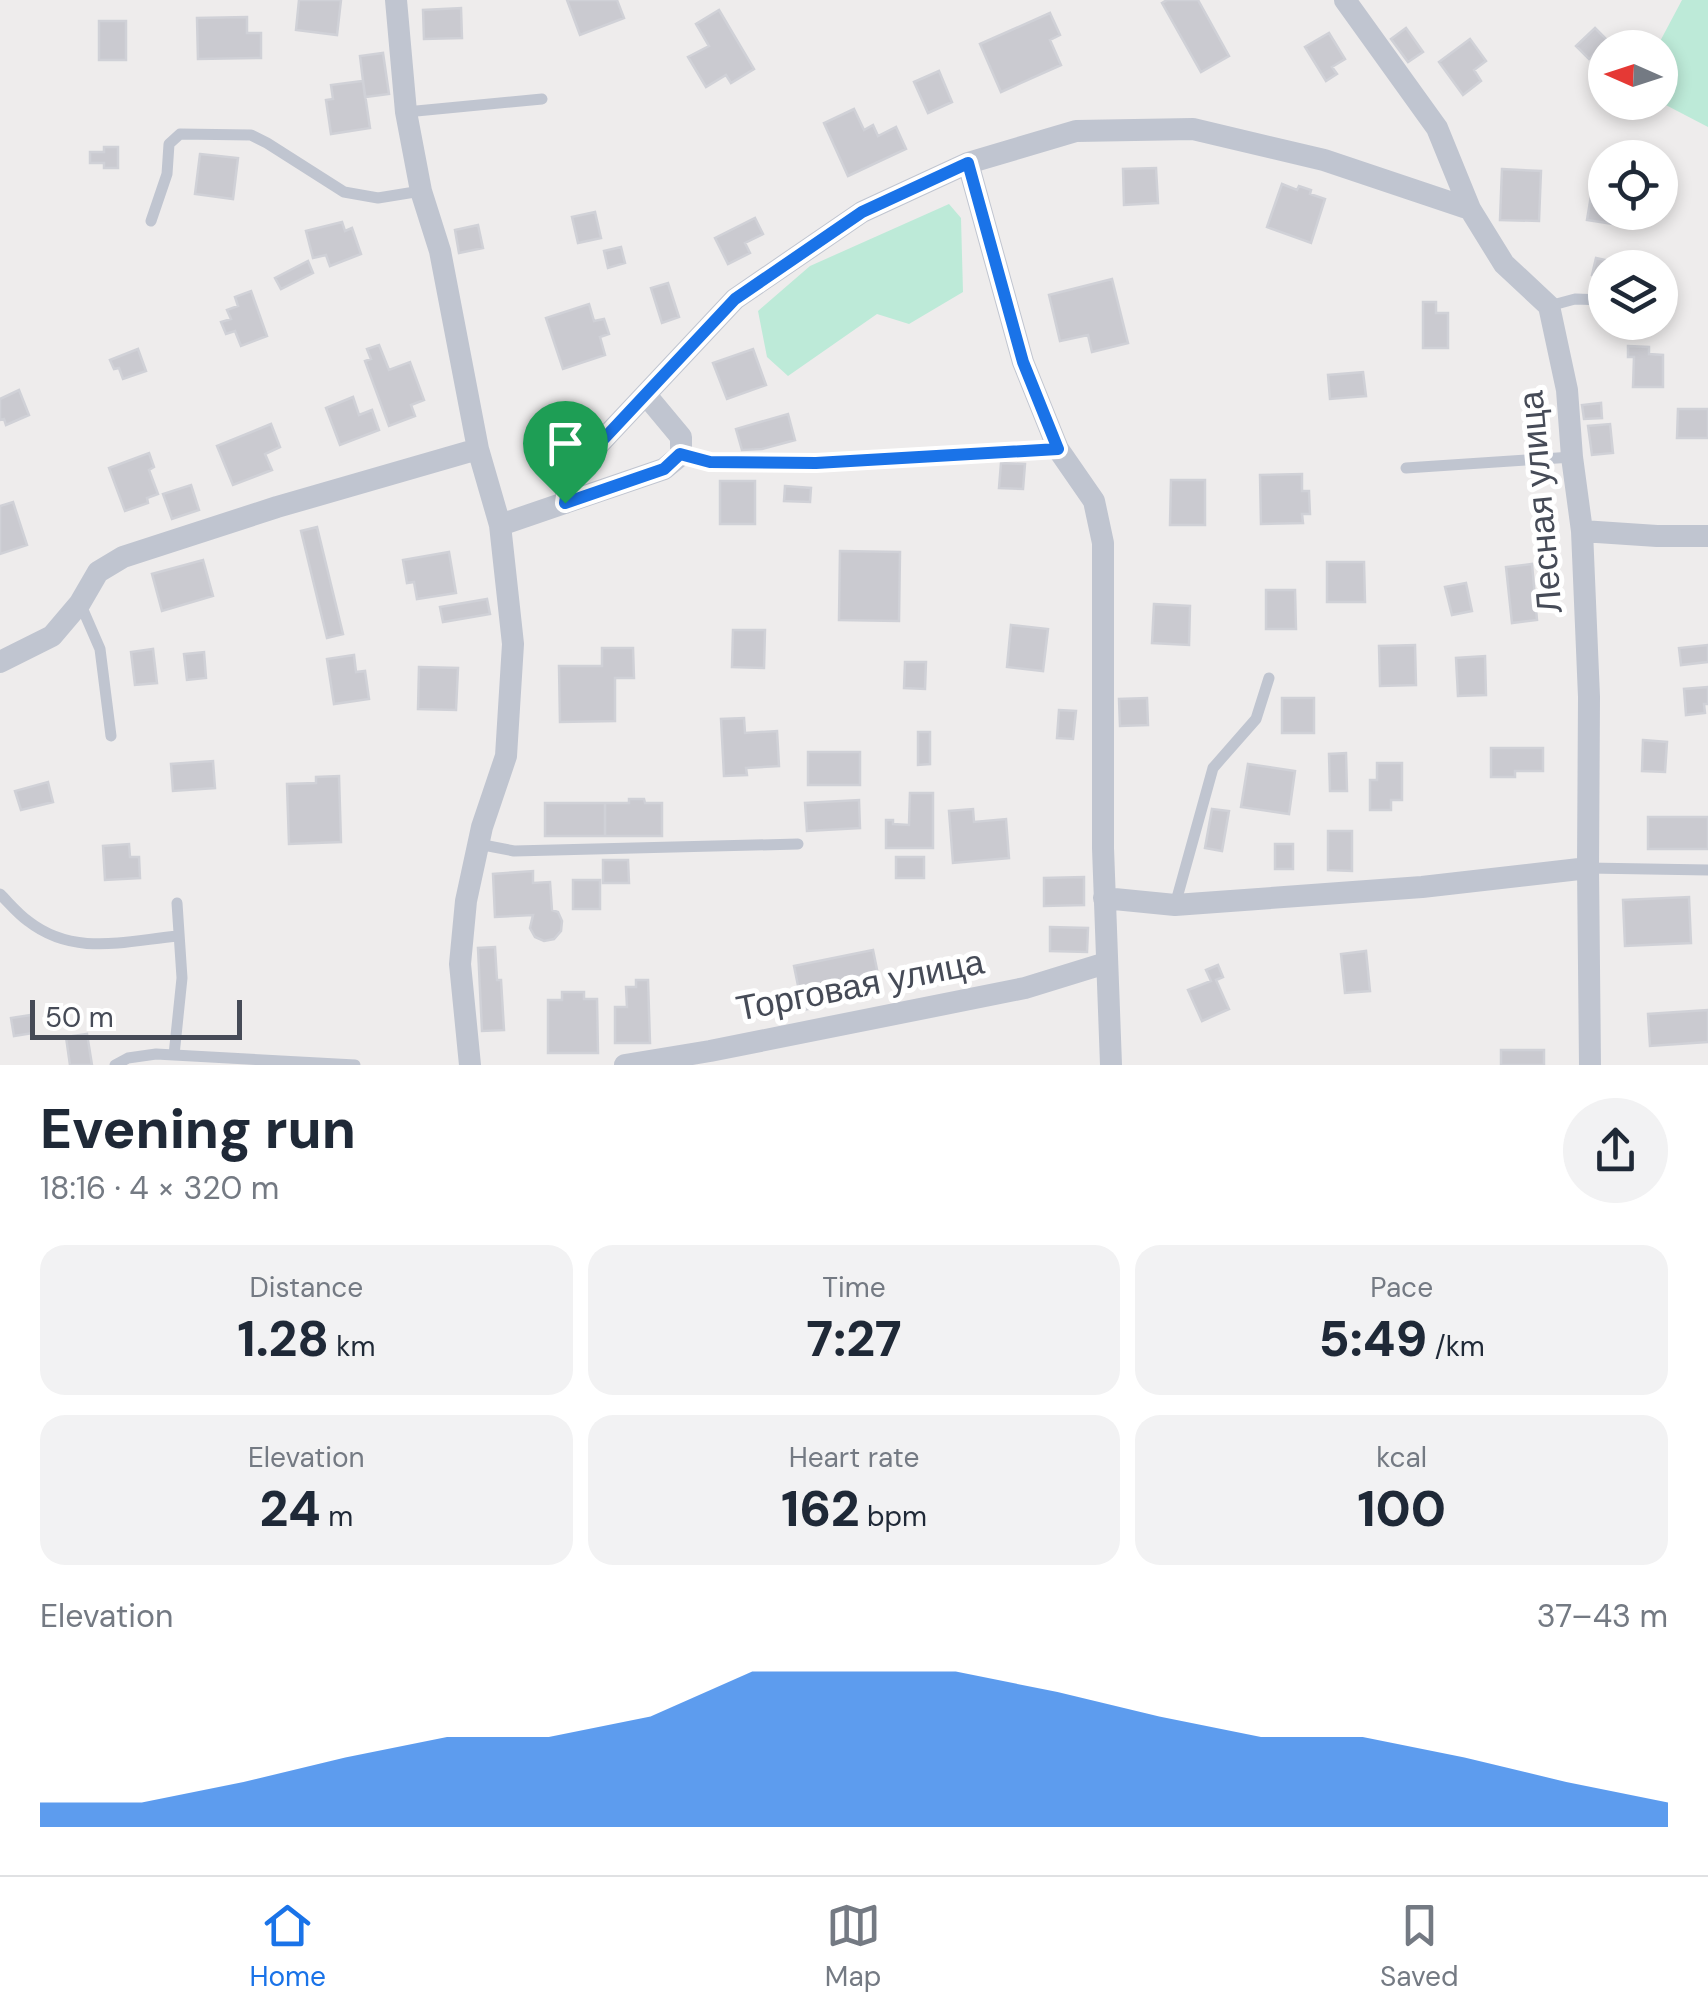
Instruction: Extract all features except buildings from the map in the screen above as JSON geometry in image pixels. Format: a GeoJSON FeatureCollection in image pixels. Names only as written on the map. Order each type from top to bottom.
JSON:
{"type":"FeatureCollection","features":[{"type":"Feature","properties":{"kind":"street"},"geometry":{"type":"LineString","coordinates":[[396,0],[406,112],[422,191],[440,251],[478,449],[500,524],[513,644],[506,756],[478,844],[466,901],[460,964],[470,1065]]}},
{"type":"Feature","properties":{"kind":"street"},"geometry":{"type":"LineString","coordinates":[[1345,0],[1437,128],[1470,209],[1504,264],[1549,306]]}},
{"type":"Feature","properties":{"kind":"street"},"geometry":{"type":"LineString","coordinates":[[565,503],[569,476],[735,299],[862,212],[968,163],[1076,132],[1192,129],[1324,160],[1470,209]]}},
{"type":"Feature","properties":{"kind":"street"},"geometry":{"type":"LineString","coordinates":[[968,163],[1023,362],[1058,449],[1094,501],[1104,543],[1104,898],[1112,1065]]}},
{"type":"Feature","properties":{"kind":"street","name":"Лесная улица"},"geometry":{"type":"LineString","coordinates":[[1549,306],[1567,390],[1582,531],[1590,697],[1590,1065]]}},
{"type":"Feature","properties":{"kind":"street"},"geometry":{"type":"LineString","coordinates":[[500,524],[664,469],[680,454],[682,437],[646,395]]}},
{"type":"Feature","properties":{"kind":"street"},"geometry":{"type":"LineString","coordinates":[[0,662],[52,636],[80,603],[98,572],[123,557],[478,449]]}},
{"type":"Feature","properties":{"kind":"street"},"geometry":{"type":"LineString","coordinates":[[1582,531],[1708,536]]}},
{"type":"Feature","properties":{"kind":"street"},"geometry":{"type":"LineString","coordinates":[[1104,898],[1175,905],[1422,886],[1588,868]]}},
{"type":"Feature","properties":{"kind":"street","name":"Торговая улица"},"geometry":{"type":"LineString","coordinates":[[625,1065],[1025,988],[1106,963]]}},
{"type":"Feature","properties":{"kind":"lane"},"geometry":{"type":"LineString","coordinates":[[406,112],[542,98]]}},
{"type":"Feature","properties":{"kind":"lane"},"geometry":{"type":"LineString","coordinates":[[151,221],[168,174],[170,144],[180,134],[251,135],[344,192],[378,198],[422,191]]}},
{"type":"Feature","properties":{"kind":"lane"},"geometry":{"type":"LineString","coordinates":[[1549,306],[1588,299]]}},
{"type":"Feature","properties":{"kind":"lane"},"geometry":{"type":"LineString","coordinates":[[680,454],[710,462],[816,463],[1058,449]]}},
{"type":"Feature","properties":{"kind":"lane"},"geometry":{"type":"LineString","coordinates":[[1406,468],[1572,457]]}},
{"type":"Feature","properties":{"kind":"lane"},"geometry":{"type":"LineString","coordinates":[[80,603],[100,648],[111,736]]}},
{"type":"Feature","properties":{"kind":"lane"},"geometry":{"type":"LineString","coordinates":[[1175,905],[1213,768],[1256,719],[1269,678]]}},
{"type":"Feature","properties":{"kind":"lane"},"geometry":{"type":"LineString","coordinates":[[478,844],[514,850],[798,844]]}},
{"type":"Feature","properties":{"kind":"lane"},"geometry":{"type":"LineString","coordinates":[[1588,868],[1708,870]]}},
{"type":"Feature","properties":{"kind":"lane"},"geometry":{"type":"LineString","coordinates":[[0,894],[28,922],[61,940],[82,945],[178,936]]}},
{"type":"Feature","properties":{"kind":"lane"},"geometry":{"type":"LineString","coordinates":[[174,1055],[182,978],[177,903]]}},
{"type":"Feature","properties":{"kind":"lane"},"geometry":{"type":"LineString","coordinates":[[115,1065],[128,1058],[156,1054],[354,1065]]}},
{"type":"Feature","properties":{"kind":"green space"},"geometry":{"type":"Polygon","coordinates":[[[1682,0],[1708,0],[1708,127],[1678,111],[1678,30],[1666,30],[1682,0]]]}},
{"type":"Feature","properties":{"kind":"green space"},"geometry":{"type":"Polygon","coordinates":[[[949,204],[961,218],[963,292],[909,324],[877,314],[788,376],[767,357],[758,311],[810,266],[949,204]]]}},
{"type":"Feature","properties":{"kind":"route"},"geometry":{"type":"LineString","coordinates":[[968,163],[1023,362],[1058,449],[816,463],[710,462],[680,454],[664,469],[565,503],[569,476],[735,299],[862,212],[968,163]]}}]}
